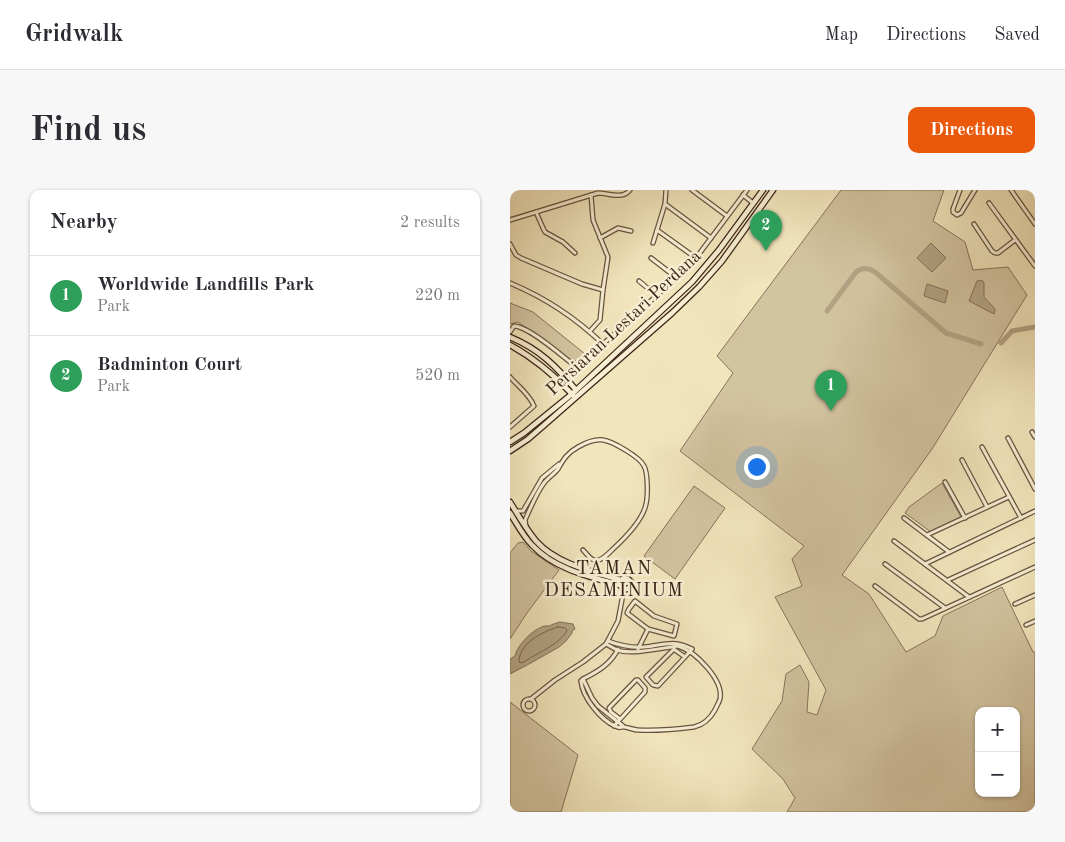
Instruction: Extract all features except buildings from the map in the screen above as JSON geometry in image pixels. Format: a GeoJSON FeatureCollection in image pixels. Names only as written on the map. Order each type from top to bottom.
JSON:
{"type":"FeatureCollection","features":[{"type":"Feature","properties":{"kind":"main road","name":"Persiaran Lestari Perdana"},"geometry":{"type":"LineString","coordinates":[[510,451],[528,439],[562,409],[588,378],[692,282],[719,250],[763,190]]}},
{"type":"Feature","properties":{"kind":"main road","name":"Persiaran Lestari Perdana"},"geometry":{"type":"LineString","coordinates":[[510,442],[594,380],[672,313],[722,261],[773,190]]}},
{"type":"Feature","properties":{"kind":"main road"},"geometry":{"type":"LineString","coordinates":[[510,337],[528,345],[543,355],[574,383],[577,384],[588,378]]}},
{"type":"Feature","properties":{"kind":"main road"},"geometry":{"type":"LineString","coordinates":[[510,345],[537,362],[575,394]]}},
{"type":"Feature","properties":{"kind":"main road"},"geometry":{"type":"LineString","coordinates":[[566,377],[575,394]]}},
{"type":"Feature","properties":{"kind":"main road"},"geometry":{"type":"LineString","coordinates":[[562,409],[587,390],[594,380]]}},
{"type":"Feature","properties":{"kind":"main road"},"geometry":{"type":"LineString","coordinates":[[559,404],[565,394],[564,385]]}},
{"type":"Feature","properties":{"kind":"main road"},"geometry":{"type":"LineString","coordinates":[[510,502],[525,537],[534,547],[552,560],[582,574],[621,582]]}},
{"type":"Feature","properties":{"kind":"main road"},"geometry":{"type":"LineString","coordinates":[[513,512],[537,542],[555,556],[576,566],[621,582],[624,589],[630,587],[631,582],[626,578],[621,582]]}},
{"type":"Feature","properties":{"kind":"street"},"geometry":{"type":"LineString","coordinates":[[510,220],[598,193],[621,196],[627,194],[630,190]]}},
{"type":"Feature","properties":{"kind":"street"},"geometry":{"type":"LineString","coordinates":[[653,243],[665,204],[666,190]]}},
{"type":"Feature","properties":{"kind":"street"},"geometry":{"type":"LineString","coordinates":[[692,190],[728,216]]}},
{"type":"Feature","properties":{"kind":"street"},"geometry":{"type":"LineString","coordinates":[[510,332],[514,326],[521,326],[576,365],[581,364],[677,278],[696,258],[747,190]]}},
{"type":"Feature","properties":{"kind":"street"},"geometry":{"type":"LineString","coordinates":[[960,190],[953,209],[953,212],[957,215],[961,213],[975,190]]}},
{"type":"Feature","properties":{"kind":"street"},"geometry":{"type":"LineString","coordinates":[[1010,190],[1035,224]]}},
{"type":"Feature","properties":{"kind":"street"},"geometry":{"type":"LineString","coordinates":[[590,331],[600,320],[608,257],[593,220],[592,195]]}},
{"type":"Feature","properties":{"kind":"street"},"geometry":{"type":"LineString","coordinates":[[743,195],[753,203]]}},
{"type":"Feature","properties":{"kind":"street"},"geometry":{"type":"LineString","coordinates":[[665,204],[711,238]]}},
{"type":"Feature","properties":{"kind":"street"},"geometry":{"type":"LineString","coordinates":[[989,204],[1035,266]]}},
{"type":"Feature","properties":{"kind":"street"},"geometry":{"type":"LineString","coordinates":[[536,212],[545,232],[563,242],[575,253]]}},
{"type":"Feature","properties":{"kind":"street"},"geometry":{"type":"LineString","coordinates":[[974,224],[995,253],[998,253],[1015,240]]}},
{"type":"Feature","properties":{"kind":"street"},"geometry":{"type":"LineString","coordinates":[[600,238],[618,228],[631,231]]}},
{"type":"Feature","properties":{"kind":"street"},"geometry":{"type":"LineString","coordinates":[[657,230],[696,258]]}},
{"type":"Feature","properties":{"kind":"street"},"geometry":{"type":"LineString","coordinates":[[510,244],[516,255],[521,258],[582,284],[603,290]]}},
{"type":"Feature","properties":{"kind":"street"},"geometry":{"type":"LineString","coordinates":[[651,258],[677,278]]}},
{"type":"Feature","properties":{"kind":"street"},"geometry":{"type":"LineString","coordinates":[[639,281],[657,296]]}},
{"type":"Feature","properties":{"kind":"street"},"geometry":{"type":"LineString","coordinates":[[510,283],[548,301],[590,331],[604,345]]}},
{"type":"Feature","properties":{"kind":"street"},"geometry":{"type":"LineString","coordinates":[[510,377],[534,404],[533,408],[510,425]]}},
{"type":"Feature","properties":{"kind":"street"},"geometry":{"type":"LineString","coordinates":[[1032,432],[1035,437]]}},
{"type":"Feature","properties":{"kind":"street"},"geometry":{"type":"LineString","coordinates":[[1008,438],[1035,489]]}},
{"type":"Feature","properties":{"kind":"street"},"geometry":{"type":"LineString","coordinates":[[513,512],[523,511],[542,478],[577,448],[600,440],[605,440],[619,446],[644,465],[646,474],[646,503],[640,518],[619,544],[608,554],[599,560],[594,560],[583,550]]}},
{"type":"Feature","properties":{"kind":"street"},"geometry":{"type":"LineString","coordinates":[[982,447],[1021,518]]}},
{"type":"Feature","properties":{"kind":"street"},"geometry":{"type":"LineString","coordinates":[[962,460],[987,507]]}},
{"type":"Feature","properties":{"kind":"street"},"geometry":{"type":"LineString","coordinates":[[527,528],[526,520],[544,483],[557,469],[559,464]]}},
{"type":"Feature","properties":{"kind":"street"},"geometry":{"type":"LineString","coordinates":[[945,482],[965,518]]}},
{"type":"Feature","properties":{"kind":"street"},"geometry":{"type":"LineString","coordinates":[[927,536],[1009,497]]}},
{"type":"Feature","properties":{"kind":"street"},"geometry":{"type":"LineString","coordinates":[[925,564],[1035,511]]}},
{"type":"Feature","properties":{"kind":"street"},"geometry":{"type":"LineString","coordinates":[[904,518],[950,552]]}},
{"type":"Feature","properties":{"kind":"street"},"geometry":{"type":"LineString","coordinates":[[948,580],[1035,541]]}},
{"type":"Feature","properties":{"kind":"street"},"geometry":{"type":"LineString","coordinates":[[894,542],[969,597]]}},
{"type":"Feature","properties":{"kind":"street"},"geometry":{"type":"LineString","coordinates":[[885,564],[945,608]]}},
{"type":"Feature","properties":{"kind":"street"},"geometry":{"type":"LineString","coordinates":[[875,586],[919,619],[922,619],[1035,567]]}},
{"type":"Feature","properties":{"kind":"street"},"geometry":{"type":"LineString","coordinates":[[531,699],[534,702],[535,708],[531,712],[526,711],[523,708],[523,704],[527,700],[584,662],[607,643],[618,621],[624,589]]}},
{"type":"Feature","properties":{"kind":"street"},"geometry":{"type":"LineString","coordinates":[[1016,604],[1035,595]]}},
{"type":"Feature","properties":{"kind":"street"},"geometry":{"type":"LineString","coordinates":[[636,601],[654,616],[677,624],[674,636],[648,629],[628,612],[636,601]]}},
{"type":"Feature","properties":{"kind":"street"},"geometry":{"type":"LineString","coordinates":[[1026,625],[1035,621]]}},
{"type":"Feature","properties":{"kind":"street"},"geometry":{"type":"LineString","coordinates":[[638,649],[648,629]]}},
{"type":"Feature","properties":{"kind":"street"},"geometry":{"type":"LineString","coordinates":[[607,643],[618,648],[638,649],[676,642],[684,644],[715,679],[720,693],[720,700],[712,715],[700,726],[689,728],[637,730],[614,726],[589,702],[580,683],[583,679],[595,674],[605,666],[618,648]]}},
{"type":"Feature","properties":{"kind":"street"},"geometry":{"type":"LineString","coordinates":[[685,657],[674,649],[646,677],[653,685],[658,686],[685,657],[691,650]]}},
{"type":"Feature","properties":{"kind":"street"},"geometry":{"type":"LineString","coordinates":[[583,679],[598,706],[619,720]]}},
{"type":"Feature","properties":{"kind":"street"},"geometry":{"type":"LineString","coordinates":[[614,726],[619,720],[646,690],[638,680],[609,708],[619,720],[623,727]]}},
{"type":"Feature","properties":{"kind":"shaded area"},"geometry":{"type":"Polygon","coordinates":[[[841,190],[944,190],[933,221],[965,242],[973,270],[1008,267],[1027,295],[932,449],[842,575],[869,594],[906,652],[935,636],[943,616],[1002,587],[1033,652],[1035,652],[1035,812],[787,812],[795,798],[783,779],[752,749],[782,701],[786,674],[800,665],[809,682],[807,712],[817,715],[826,690],[775,597],[802,586],[792,559],[804,546],[680,451],[733,373],[717,356],[841,190]]]}},
{"type":"Feature","properties":{"kind":"shaded area"},"geometry":{"type":"Polygon","coordinates":[[[510,303],[533,312],[585,354],[578,361],[571,360],[518,322],[510,324],[510,303]]]}},
{"type":"Feature","properties":{"kind":"shaded area"},"geometry":{"type":"Polygon","coordinates":[[[942,483],[961,517],[931,532],[905,513],[909,507],[942,483]]]}},
{"type":"Feature","properties":{"kind":"shaded area"},"geometry":{"type":"Polygon","coordinates":[[[694,486],[725,508],[675,579],[644,556],[694,486]]]}},
{"type":"Feature","properties":{"kind":"shaded area"},"geometry":{"type":"Polygon","coordinates":[[[523,542],[531,551],[559,570],[510,639],[510,553],[518,543],[523,542]]]}},
{"type":"Feature","properties":{"kind":"shaded area"},"geometry":{"type":"Polygon","coordinates":[[[510,702],[578,755],[561,812],[510,812],[510,702]]]}},
{"type":"Feature","properties":{"kind":"water"},"geometry":{"type":"Polygon","coordinates":[[[931,243],[946,258],[932,272],[917,258],[931,243]]]}},
{"type":"Feature","properties":{"kind":"water"},"geometry":{"type":"Polygon","coordinates":[[[982,280],[984,283],[984,297],[995,309],[994,314],[969,301],[977,281],[982,280]]]}},
{"type":"Feature","properties":{"kind":"water"},"geometry":{"type":"Polygon","coordinates":[[[927,284],[948,291],[945,303],[924,296],[927,284]]]}},
{"type":"Feature","properties":{"kind":"water"},"geometry":{"type":"Polygon","coordinates":[[[560,622],[573,624],[575,629],[566,641],[559,647],[510,674],[510,659],[515,656],[519,647],[527,638],[541,627],[560,622]]]}},
{"type":"Feature","properties":{"kind":"waterway"},"geometry":{"type":"LineString","coordinates":[[827,311],[856,272],[861,269],[868,269],[875,272],[946,333],[981,344]]}},
{"type":"Feature","properties":{"kind":"waterway"},"geometry":{"type":"LineString","coordinates":[[1001,343],[1012,331],[1035,327]]}},
{"type":"Feature","properties":{"kind":"place","name":"Badminton Court"},"geometry":{"type":"Point","coordinates":[766,251]}},
{"type":"Feature","properties":{"kind":"place","name":"Worldwide Landfills Park"},"geometry":{"type":"Point","coordinates":[831,411]}},
{"type":"Feature","properties":{"kind":"district","name":"TAMAN DESAMINIUM"},"geometry":{"type":"Point","coordinates":[614,580]}}]}
